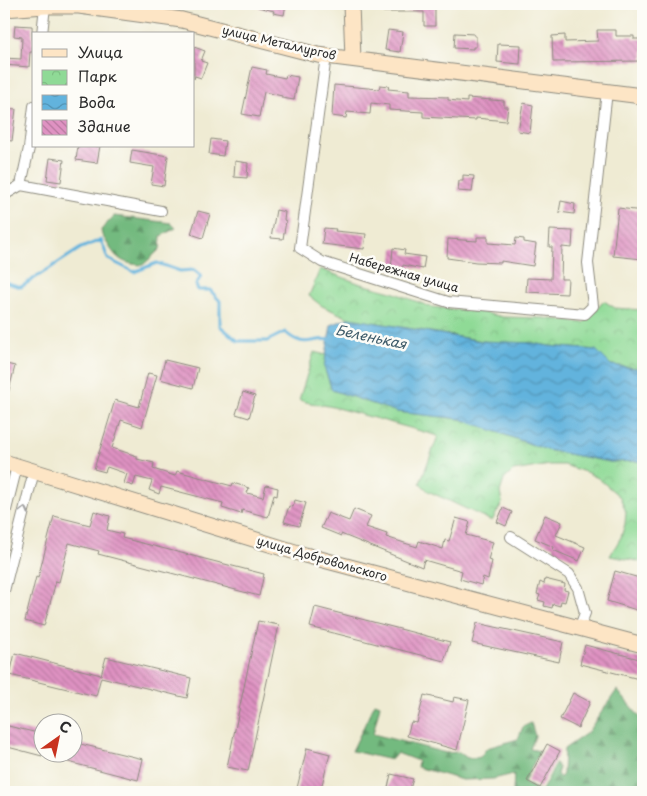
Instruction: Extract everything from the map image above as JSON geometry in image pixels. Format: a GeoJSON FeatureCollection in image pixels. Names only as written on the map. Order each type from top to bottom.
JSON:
{"type":"FeatureCollection","features":[{"type":"Feature","properties":{"kind":"street"},"geometry":{"type":"LineString","coordinates":[[351,4],[353,59]]}},
{"type":"Feature","properties":{"kind":"street","name":"улица Металлургов"},"geometry":{"type":"LineString","coordinates":[[4,9],[80,5],[182,20],[326,56],[607,91],[643,98]]}},
{"type":"Feature","properties":{"kind":"street"},"geometry":{"type":"LineString","coordinates":[[42,32],[45,6]]}},
{"type":"Feature","properties":{"kind":"street","name":"Набережная улица"},"geometry":{"type":"LineString","coordinates":[[326,56],[300,248],[322,262],[448,302],[585,314],[592,306],[588,263],[607,91]]}},
{"type":"Feature","properties":{"kind":"street"},"geometry":{"type":"LineString","coordinates":[[21,184],[29,148],[32,123]]}},
{"type":"Feature","properties":{"kind":"street"},"geometry":{"type":"LineString","coordinates":[[4,195],[21,184],[161,210]]}},
{"type":"Feature","properties":{"kind":"street"},"geometry":{"type":"LineString","coordinates":[[4,518],[10,464]]}},
{"type":"Feature","properties":{"kind":"street","name":"улица Добровольского"},"geometry":{"type":"LineString","coordinates":[[10,464],[305,555],[643,645]]}},
{"type":"Feature","properties":{"kind":"street"},"geometry":{"type":"LineString","coordinates":[[4,591],[34,472]]}},
{"type":"Feature","properties":{"kind":"street"},"geometry":{"type":"LineString","coordinates":[[511,537],[569,574],[578,588],[586,613],[580,628]]}},
{"type":"Feature","properties":{"kind":"green space"},"geometry":{"type":"Polygon","coordinates":[[[114,216],[171,223],[176,228],[161,236],[160,249],[143,265],[127,263],[118,257],[102,235],[101,230],[114,216]]]}},
{"type":"Feature","properties":{"kind":"green space"},"geometry":{"type":"Polygon","coordinates":[[[320,269],[361,284],[392,292],[431,307],[481,312],[503,317],[543,318],[584,323],[604,301],[615,308],[643,310],[643,369],[611,365],[596,350],[533,343],[495,343],[349,318],[322,306],[309,296],[320,269]]]}},
{"type":"Feature","properties":{"kind":"green space"},"geometry":{"type":"Polygon","coordinates":[[[314,352],[326,355],[324,367],[332,390],[397,412],[461,419],[547,450],[610,462],[643,461],[643,562],[610,556],[621,537],[625,524],[626,512],[620,497],[598,478],[564,465],[550,465],[513,471],[504,480],[500,492],[502,503],[492,521],[428,491],[420,483],[438,436],[333,407],[299,400],[314,352]]]}},
{"type":"Feature","properties":{"kind":"green space"},"geometry":{"type":"Polygon","coordinates":[[[617,690],[643,721],[643,792],[541,792],[556,763],[559,768],[557,774],[560,778],[563,774],[564,749],[587,733],[617,690]]]}},
{"type":"Feature","properties":{"kind":"green space"},"geometry":{"type":"Polygon","coordinates":[[[375,703],[380,705],[373,734],[446,753],[459,752],[467,758],[480,757],[487,748],[518,739],[523,727],[531,723],[535,736],[530,749],[540,751],[524,782],[541,792],[513,792],[514,774],[493,779],[462,780],[417,767],[418,761],[397,753],[391,760],[352,751],[375,703]]]}},
{"type":"Feature","properties":{"kind":"water"},"geometry":{"type":"Polygon","coordinates":[[[349,318],[481,341],[533,343],[596,350],[611,365],[643,369],[643,461],[610,462],[547,450],[461,419],[397,412],[332,390],[324,367],[331,325],[349,318]]]}},
{"type":"Feature","properties":{"kind":"building"},"geometry":{"type":"Polygon","coordinates":[[[259,4],[286,4],[284,15],[258,7],[259,4]]]}},
{"type":"Feature","properties":{"kind":"building"},"geometry":{"type":"Polygon","coordinates":[[[384,4],[435,4],[435,26],[424,26],[424,12],[383,12],[384,4]]]}},
{"type":"Feature","properties":{"kind":"building"},"geometry":{"type":"Polygon","coordinates":[[[15,25],[32,26],[32,52],[30,52],[29,67],[4,65],[4,58],[21,59],[22,37],[14,36],[15,25]]]}},
{"type":"Feature","properties":{"kind":"building"},"geometry":{"type":"Polygon","coordinates":[[[388,30],[403,32],[400,52],[385,50],[388,30]]]}},
{"type":"Feature","properties":{"kind":"building"},"geometry":{"type":"Polygon","coordinates":[[[597,30],[616,30],[616,36],[634,36],[634,39],[643,39],[643,61],[553,62],[552,36],[565,35],[565,42],[598,41],[597,30]]]}},
{"type":"Feature","properties":{"kind":"building"},"geometry":{"type":"Polygon","coordinates":[[[455,33],[474,34],[476,36],[476,47],[473,47],[473,49],[454,48],[455,33]]]}},
{"type":"Feature","properties":{"kind":"building"},"geometry":{"type":"Polygon","coordinates":[[[498,44],[521,45],[520,64],[497,62],[498,44]]]}},
{"type":"Feature","properties":{"kind":"building"},"geometry":{"type":"Polygon","coordinates":[[[195,47],[205,51],[201,61],[207,63],[201,78],[195,76],[195,47]]]}},
{"type":"Feature","properties":{"kind":"building"},"geometry":{"type":"Polygon","coordinates":[[[252,67],[267,70],[266,74],[285,78],[286,75],[298,77],[294,100],[264,92],[259,117],[242,114],[252,67]]]}},
{"type":"Feature","properties":{"kind":"building"},"geometry":{"type":"Polygon","coordinates":[[[334,85],[379,89],[380,85],[389,86],[388,89],[409,91],[409,96],[448,97],[448,100],[467,102],[467,98],[504,101],[504,107],[508,107],[506,121],[476,118],[476,120],[423,117],[423,112],[389,110],[389,105],[371,103],[370,114],[347,112],[346,118],[332,116],[334,85]]]}},
{"type":"Feature","properties":{"kind":"building"},"geometry":{"type":"Polygon","coordinates":[[[523,103],[533,105],[530,133],[518,131],[523,103]]]}},
{"type":"Feature","properties":{"kind":"building"},"geometry":{"type":"Polygon","coordinates":[[[5,108],[16,109],[12,141],[4,140],[5,108]]]}},
{"type":"Feature","properties":{"kind":"building"},"geometry":{"type":"Polygon","coordinates":[[[211,139],[225,141],[223,156],[209,154],[211,139]]]}},
{"type":"Feature","properties":{"kind":"building"},"geometry":{"type":"Polygon","coordinates":[[[78,148],[100,148],[97,163],[76,160],[78,148]]]}},
{"type":"Feature","properties":{"kind":"building"},"geometry":{"type":"Polygon","coordinates":[[[132,150],[168,156],[164,186],[151,184],[154,167],[130,163],[132,150]]]}},
{"type":"Feature","properties":{"kind":"building"},"geometry":{"type":"Polygon","coordinates":[[[50,158],[64,160],[61,182],[47,180],[50,158]]]}},
{"type":"Feature","properties":{"kind":"building"},"geometry":{"type":"Polygon","coordinates":[[[235,161],[248,163],[247,178],[234,177],[235,161]]]}},
{"type":"Feature","properties":{"kind":"building"},"geometry":{"type":"Polygon","coordinates":[[[463,175],[474,176],[472,192],[458,191],[459,181],[463,181],[463,175]]]}},
{"type":"Feature","properties":{"kind":"building"},"geometry":{"type":"Polygon","coordinates":[[[561,201],[575,204],[574,214],[559,212],[561,201]]]}},
{"type":"Feature","properties":{"kind":"building"},"geometry":{"type":"Polygon","coordinates":[[[618,208],[643,211],[643,259],[613,256],[618,208]]]}},
{"type":"Feature","properties":{"kind":"building"},"geometry":{"type":"Polygon","coordinates":[[[276,210],[285,212],[284,220],[286,221],[283,239],[271,238],[276,210]]]}},
{"type":"Feature","properties":{"kind":"building"},"geometry":{"type":"Polygon","coordinates":[[[198,211],[210,214],[203,238],[191,234],[198,211]]]}},
{"type":"Feature","properties":{"kind":"building"},"geometry":{"type":"Polygon","coordinates":[[[324,228],[366,234],[364,249],[322,244],[324,228]]]}},
{"type":"Feature","properties":{"kind":"building"},"geometry":{"type":"Polygon","coordinates":[[[550,230],[573,231],[572,248],[562,247],[561,279],[568,279],[567,294],[526,292],[527,278],[551,279],[552,247],[549,247],[550,230]]]}},
{"type":"Feature","properties":{"kind":"building"},"geometry":{"type":"Polygon","coordinates":[[[477,237],[488,237],[488,243],[515,245],[516,238],[524,239],[524,242],[536,244],[533,266],[501,261],[501,263],[476,262],[447,258],[448,239],[477,241],[477,237]]]}},
{"type":"Feature","properties":{"kind":"building"},"geometry":{"type":"Polygon","coordinates":[[[393,248],[405,250],[404,254],[425,257],[423,269],[403,265],[402,272],[391,270],[393,248]]]}},
{"type":"Feature","properties":{"kind":"building"},"geometry":{"type":"Polygon","coordinates":[[[165,360],[198,368],[193,388],[160,379],[165,360]]]}},
{"type":"Feature","properties":{"kind":"building"},"geometry":{"type":"Polygon","coordinates":[[[6,364],[15,366],[7,398],[4,397],[4,372],[6,364]]]}},
{"type":"Feature","properties":{"kind":"building"},"geometry":{"type":"Polygon","coordinates":[[[148,373],[157,375],[142,427],[121,420],[112,448],[137,456],[137,459],[154,463],[153,469],[175,476],[177,471],[232,486],[233,483],[249,488],[247,493],[263,497],[266,485],[278,488],[277,496],[274,495],[268,517],[242,510],[241,514],[222,508],[223,503],[161,487],[159,494],[149,490],[152,481],[136,477],[133,486],[124,483],[127,474],[107,467],[105,472],[94,469],[115,400],[139,407],[148,373]]]}},
{"type":"Feature","properties":{"kind":"building"},"geometry":{"type":"Polygon","coordinates":[[[243,392],[255,396],[249,418],[236,414],[243,392]]]}},
{"type":"Feature","properties":{"kind":"building"},"geometry":{"type":"Polygon","coordinates":[[[295,500],[306,503],[299,526],[284,522],[289,506],[293,507],[295,500]]]}},
{"type":"Feature","properties":{"kind":"building"},"geometry":{"type":"Polygon","coordinates":[[[503,508],[512,512],[506,526],[497,522],[503,508]]]}},
{"type":"Feature","properties":{"kind":"building"},"geometry":{"type":"Polygon","coordinates":[[[354,509],[371,516],[366,527],[387,534],[386,537],[417,547],[419,541],[443,549],[445,540],[449,541],[456,518],[470,522],[466,535],[493,542],[488,560],[492,561],[488,579],[483,577],[481,585],[460,579],[462,571],[424,560],[422,567],[341,534],[341,536],[321,528],[328,513],[349,521],[354,509]]]}},
{"type":"Feature","properties":{"kind":"building"},"geometry":{"type":"Polygon","coordinates":[[[94,511],[110,516],[107,530],[123,534],[122,538],[264,574],[259,596],[98,554],[99,551],[69,543],[59,582],[56,581],[44,626],[25,621],[54,516],[90,525],[94,511]]]}},
{"type":"Feature","properties":{"kind":"building"},"geometry":{"type":"Polygon","coordinates":[[[545,515],[562,522],[556,535],[585,547],[579,561],[553,550],[554,547],[535,539],[545,515]]]}},
{"type":"Feature","properties":{"kind":"building"},"geometry":{"type":"Polygon","coordinates":[[[615,571],[643,579],[643,612],[607,601],[615,571]]]}},
{"type":"Feature","properties":{"kind":"building"},"geometry":{"type":"Polygon","coordinates":[[[545,579],[565,584],[564,590],[568,591],[565,602],[561,601],[560,606],[553,604],[552,608],[544,606],[545,602],[538,600],[540,595],[537,594],[540,582],[544,584],[545,579]]]}},
{"type":"Feature","properties":{"kind":"building"},"geometry":{"type":"Polygon","coordinates":[[[315,607],[450,642],[444,661],[310,627],[315,607]]]}},
{"type":"Feature","properties":{"kind":"building"},"geometry":{"type":"Polygon","coordinates":[[[258,621],[279,625],[248,771],[227,767],[258,621]]]}},
{"type":"Feature","properties":{"kind":"building"},"geometry":{"type":"Polygon","coordinates":[[[477,623],[563,642],[559,662],[472,643],[477,623]]]}},
{"type":"Feature","properties":{"kind":"building"},"geometry":{"type":"Polygon","coordinates":[[[585,645],[643,660],[643,680],[580,664],[585,645]]]}},
{"type":"Feature","properties":{"kind":"building"},"geometry":{"type":"Polygon","coordinates":[[[15,653],[101,675],[106,657],[191,678],[187,698],[101,677],[96,696],[10,675],[15,653]]]}},
{"type":"Feature","properties":{"kind":"building"},"geometry":{"type":"Polygon","coordinates":[[[573,693],[590,702],[578,728],[560,719],[573,693]]]}},
{"type":"Feature","properties":{"kind":"building"},"geometry":{"type":"Polygon","coordinates":[[[424,695],[453,702],[454,697],[469,700],[457,750],[407,736],[411,722],[417,723],[424,695]]]}},
{"type":"Feature","properties":{"kind":"building"},"geometry":{"type":"Polygon","coordinates":[[[4,725],[32,732],[32,753],[4,746],[4,725]]]}},
{"type":"Feature","properties":{"kind":"building"},"geometry":{"type":"Polygon","coordinates":[[[82,744],[143,759],[138,780],[76,764],[82,764],[82,744]]]}},
{"type":"Feature","properties":{"kind":"building"},"geometry":{"type":"Polygon","coordinates":[[[547,744],[560,751],[540,788],[527,781],[547,744]]]}},
{"type":"Feature","properties":{"kind":"building"},"geometry":{"type":"Polygon","coordinates":[[[307,748],[330,754],[320,792],[296,792],[307,748]]]}},
{"type":"Feature","properties":{"kind":"building"},"geometry":{"type":"Polygon","coordinates":[[[391,774],[413,779],[409,792],[387,792],[391,774]]]}},
{"type":"Feature","properties":{"kind":"waterway","name":"Беленькая"},"geometry":{"type":"LineString","coordinates":[[4,282],[21,287],[81,248],[101,240],[108,259],[134,272],[157,263],[180,271],[194,270],[201,276],[196,285],[198,290],[210,290],[220,301],[220,326],[238,341],[267,341],[285,332],[303,342],[332,340]]}}]}
